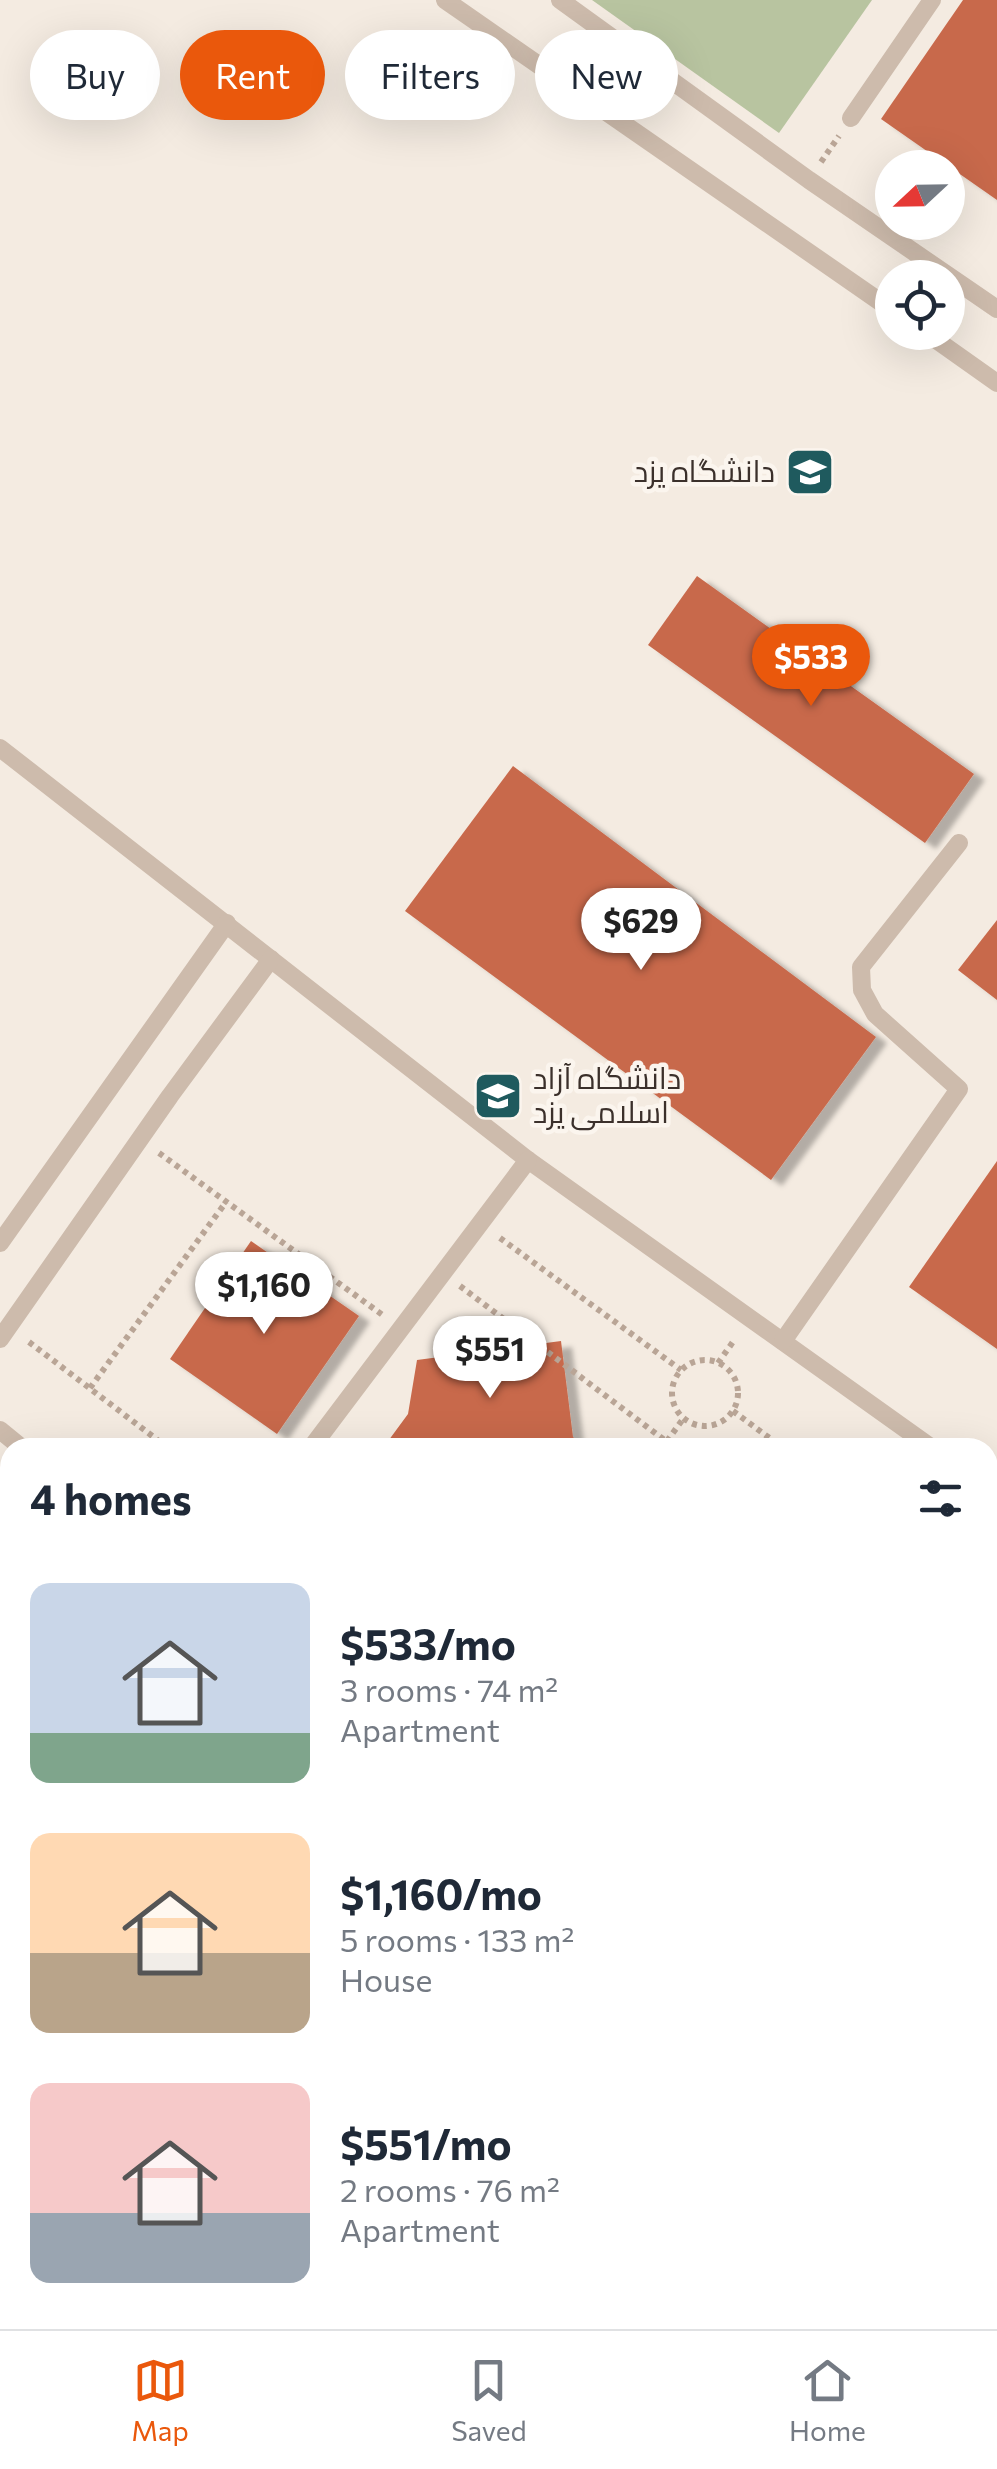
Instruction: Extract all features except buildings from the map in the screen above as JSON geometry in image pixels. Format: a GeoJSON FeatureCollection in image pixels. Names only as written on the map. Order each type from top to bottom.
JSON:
{"type":"FeatureCollection","features":[{"type":"Feature","properties":{"kind":"lane"},"geometry":{"type":"LineString","coordinates":[[445,0],[875,298]]}},
{"type":"Feature","properties":{"kind":"lane"},"geometry":{"type":"LineString","coordinates":[[560,0],[809,180],[997,309]]}},
{"type":"Feature","properties":{"kind":"lane"},"geometry":{"type":"LineString","coordinates":[[851,118],[932,0]]}},
{"type":"Feature","properties":{"kind":"lane"},"geometry":{"type":"LineString","coordinates":[[950,350],[997,383]]}},
{"type":"Feature","properties":{"kind":"lane"},"geometry":{"type":"LineString","coordinates":[[0,748],[528,1160],[918,1438]]}},
{"type":"Feature","properties":{"kind":"lane"},"geometry":{"type":"LineString","coordinates":[[784,1341],[958,1089],[874,1014],[862,990],[861,968],[959,843]]}},
{"type":"Feature","properties":{"kind":"lane"},"geometry":{"type":"LineString","coordinates":[[0,1243],[227,923]]}},
{"type":"Feature","properties":{"kind":"lane"},"geometry":{"type":"LineString","coordinates":[[4,1332],[271,959]]}},
{"type":"Feature","properties":{"kind":"lane"},"geometry":{"type":"LineString","coordinates":[[319,1438],[528,1160]]}},
{"type":"Feature","properties":{"kind":"path"},"geometry":{"type":"LineString","coordinates":[[809,180],[851,118]]}},
{"type":"Feature","properties":{"kind":"path"},"geometry":{"type":"LineString","coordinates":[[140,1139],[401,1328]]}},
{"type":"Feature","properties":{"kind":"path"},"geometry":{"type":"LineString","coordinates":[[90,1388],[226,1202]]}},
{"type":"Feature","properties":{"kind":"path"},"geometry":{"type":"LineString","coordinates":[[480,1224],[680,1370]]}},
{"type":"Feature","properties":{"kind":"path"},"geometry":{"type":"LineString","coordinates":[[443,1273],[662,1438]]}},
{"type":"Feature","properties":{"kind":"path"},"geometry":{"type":"LineString","coordinates":[[4,1332],[90,1388],[155,1438]]}},
{"type":"Feature","properties":{"kind":"path"},"geometry":{"type":"LineString","coordinates":[[698,1361],[718,1363],[733,1375],[738,1393],[733,1411],[719,1424],[701,1427],[683,1419],[673,1404],[672,1386],[680,1370],[698,1361]]}},
{"type":"Feature","properties":{"kind":"path"},"geometry":{"type":"LineString","coordinates":[[733,1411],[769,1438]]}},
{"type":"Feature","properties":{"kind":"path"},"geometry":{"type":"LineString","coordinates":[[670,1438],[683,1419]]}},
{"type":"Feature","properties":{"kind":"green space"},"geometry":{"type":"Polygon","coordinates":[[[592,0],[872,0],[779,133],[678,61],[678,30],[634,30],[592,0]]]}},
{"type":"Feature","properties":{"kind":"place","name":"دانشگاه یزد"},"geometry":{"type":"Point","coordinates":[810,472]}},
{"type":"Feature","properties":{"kind":"place","name":"دانشگاه آزاد اسلامی یزد"},"geometry":{"type":"Point","coordinates":[498,1096]}}]}
